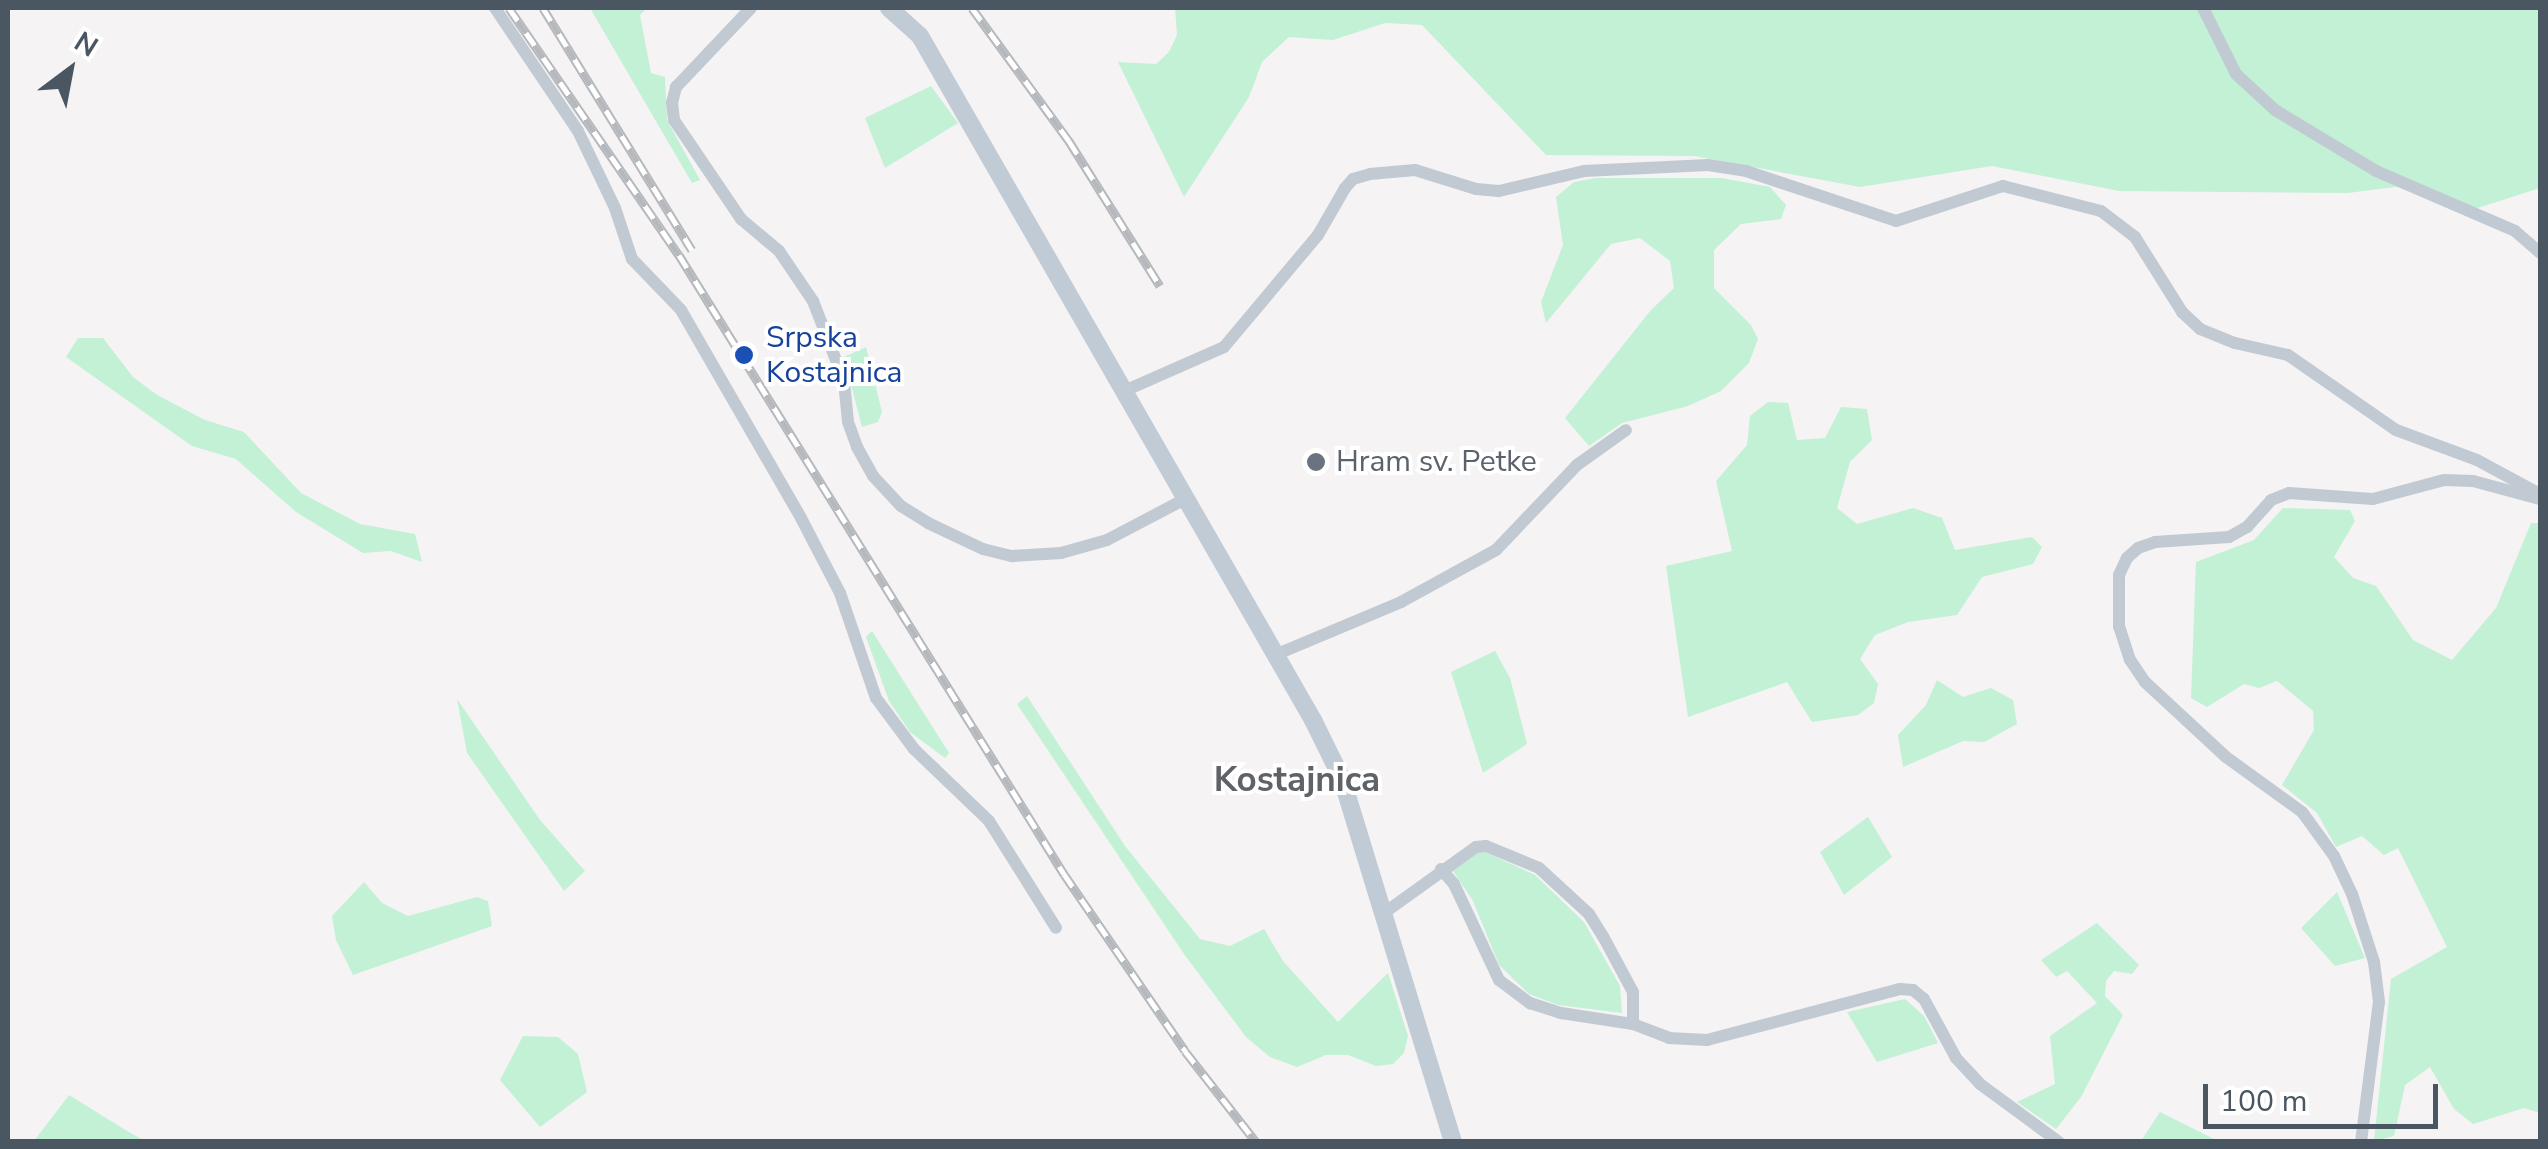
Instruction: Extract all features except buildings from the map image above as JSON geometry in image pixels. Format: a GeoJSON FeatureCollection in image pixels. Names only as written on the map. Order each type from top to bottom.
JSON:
{"type":"FeatureCollection","features":[{"type":"Feature","properties":{"kind":"main road"},"geometry":{"type":"LineString","coordinates":[[890,8],[920,36],[1276,655],[1342,779],[1453,1142]]}},
{"type":"Feature","properties":{"kind":"street"},"geometry":{"type":"LineString","coordinates":[[495,8],[578,132],[615,208],[632,259],[681,310],[801,518],[840,593],[876,698],[914,749],[989,821],[1056,928]]}},
{"type":"Feature","properties":{"kind":"street"},"geometry":{"type":"LineString","coordinates":[[751,8],[676,87],[674,120],[741,219],[779,251],[813,301],[844,381],[848,422],[873,476],[900,506],[928,523],[982,549],[1012,556],[1062,553],[1107,540],[1185,499]]}},
{"type":"Feature","properties":{"kind":"street"},"geometry":{"type":"LineString","coordinates":[[2203,8],[2236,74],[2275,110],[2376,171],[2516,231],[2540,253]]}},
{"type":"Feature","properties":{"kind":"street"},"geometry":{"type":"LineString","coordinates":[[1122,392],[1224,347],[1318,235],[1345,188],[1354,179],[1370,174],[1415,170],[1499,192],[1584,171],[1708,165],[1746,171],[1896,222],[2003,186],[2029,189],[2111,217],[2135,237],[2182,312],[2200,328],[2235,343],[2288,355],[2396,430],[2478,460],[2540,496]]}},
{"type":"Feature","properties":{"kind":"street"},"geometry":{"type":"LineString","coordinates":[[1276,655],[1401,602],[1496,550],[1577,465],[1626,430]]}},
{"type":"Feature","properties":{"kind":"street"},"geometry":{"type":"LineString","coordinates":[[2361,1142],[2380,1002],[2374,962],[2352,894],[2334,856],[2302,812],[2226,757],[2145,682],[2130,660],[2118,627],[2120,574],[2127,558],[2138,548],[2155,542],[2229,537],[2247,527],[2271,500],[2289,494],[2374,498],[2444,480],[2540,496]]}},
{"type":"Feature","properties":{"kind":"street"},"geometry":{"type":"LineString","coordinates":[[1384,913],[1468,850],[1486,846],[1539,868],[1589,914],[1633,992],[1633,1024]]}},
{"type":"Feature","properties":{"kind":"street"},"geometry":{"type":"LineString","coordinates":[[1441,869],[1454,884],[1499,980],[1512,992],[1561,1013],[1633,1024],[1669,1038],[1707,1040],[1900,989],[1913,990],[1924,999],[1956,1058],[1980,1084],[2060,1142]]}},
{"type":"Feature","properties":{"kind":"green space"},"geometry":{"type":"Polygon","coordinates":[[[590,8],[647,8],[640,15],[651,73],[665,77],[667,120],[700,180],[692,183],[590,8]]]}},
{"type":"Feature","properties":{"kind":"green space"},"geometry":{"type":"Polygon","coordinates":[[[1175,8],[2540,8],[2540,188],[2465,212],[2418,184],[2348,193],[2119,191],[1992,166],[1860,187],[1694,156],[1546,155],[1422,25],[1385,23],[1333,40],[1289,37],[1262,62],[1249,97],[1184,197],[1118,62],[1156,64],[1169,52],[1177,35],[1175,8]]]}},
{"type":"Feature","properties":{"kind":"green space"},"geometry":{"type":"Polygon","coordinates":[[[931,86],[958,123],[885,168],[865,118],[931,86]]]}},
{"type":"Feature","properties":{"kind":"green space"},"geometry":{"type":"Polygon","coordinates":[[[1596,178],[1722,178],[1770,187],[1786,205],[1781,219],[1741,224],[1714,250],[1714,288],[1751,325],[1758,339],[1749,363],[1721,391],[1688,406],[1622,423],[1589,446],[1565,418],[1651,310],[1674,288],[1670,261],[1640,238],[1611,244],[1546,323],[1541,302],[1563,245],[1556,197],[1574,182],[1596,178]]]}},
{"type":"Feature","properties":{"kind":"green space"},"geometry":{"type":"Polygon","coordinates":[[[78,338],[103,338],[133,377],[157,395],[205,420],[244,432],[301,493],[360,524],[415,534],[422,562],[391,551],[363,553],[296,512],[236,459],[192,446],[66,357],[78,338]]]}},
{"type":"Feature","properties":{"kind":"green space"},"geometry":{"type":"Polygon","coordinates":[[[866,347],[882,412],[878,422],[862,427],[844,357],[866,347]]]}},
{"type":"Feature","properties":{"kind":"green space"},"geometry":{"type":"Polygon","coordinates":[[[1768,402],[1788,403],[1797,440],[1825,438],[1841,407],[1867,409],[1872,440],[1850,462],[1837,508],[1857,524],[1913,508],[1942,518],[1955,550],[2032,537],[2042,547],[2033,564],[1982,577],[1957,615],[1908,622],[1875,635],[1860,659],[1878,684],[1874,703],[1858,715],[1812,722],[1787,682],[1688,717],[1666,566],[1732,551],[1716,481],[1747,445],[1750,416],[1768,402]]]}},
{"type":"Feature","properties":{"kind":"green space"},"geometry":{"type":"Polygon","coordinates":[[[2283,508],[2350,510],[2355,521],[2334,557],[2353,578],[2376,586],[2413,640],[2452,660],[2496,608],[2531,523],[2540,523],[2540,1113],[2524,1108],[2473,1124],[2454,1109],[2430,1067],[2405,1085],[2394,1136],[2374,1141],[2391,979],[2447,947],[2398,848],[2384,855],[2362,836],[2336,847],[2317,813],[2282,785],[2314,730],[2313,711],[2277,681],[2259,688],[2244,684],[2207,707],[2191,698],[2196,562],[2254,540],[2283,508]]]}},
{"type":"Feature","properties":{"kind":"green space"},"geometry":{"type":"Polygon","coordinates":[[[872,631],[949,753],[945,758],[910,732],[889,701],[866,637],[872,631]]]}},
{"type":"Feature","properties":{"kind":"green space"},"geometry":{"type":"Polygon","coordinates":[[[1495,651],[1510,678],[1527,744],[1483,773],[1451,672],[1495,651]]]}},
{"type":"Feature","properties":{"kind":"green space"},"geometry":{"type":"Polygon","coordinates":[[[1937,680],[1963,697],[1991,688],[2013,700],[2017,724],[1984,742],[1963,741],[1903,767],[1898,735],[1926,705],[1937,680]]]}},
{"type":"Feature","properties":{"kind":"green space"},"geometry":{"type":"Polygon","coordinates":[[[1027,696],[1125,846],[1200,939],[1230,946],[1264,929],[1283,961],[1338,1022],[1388,973],[1408,1036],[1404,1053],[1393,1064],[1376,1066],[1348,1055],[1326,1055],[1297,1067],[1270,1057],[1246,1037],[1184,954],[1017,704],[1027,696]]]}},
{"type":"Feature","properties":{"kind":"green space"},"geometry":{"type":"Polygon","coordinates":[[[457,699],[540,820],[585,871],[564,891],[467,753],[457,699]]]}},
{"type":"Feature","properties":{"kind":"green space"},"geometry":{"type":"Polygon","coordinates":[[[1868,817],[1892,857],[1844,895],[1820,852],[1868,817]]]}},
{"type":"Feature","properties":{"kind":"green space"},"geometry":{"type":"Polygon","coordinates":[[[1485,852],[1535,875],[1584,922],[1620,986],[1622,1013],[1558,1005],[1529,994],[1499,965],[1473,901],[1451,868],[1474,853],[1485,852]]]}},
{"type":"Feature","properties":{"kind":"green space"},"geometry":{"type":"Polygon","coordinates":[[[364,882],[382,903],[408,916],[477,897],[488,901],[492,926],[353,975],[336,940],[332,916],[364,882]]]}},
{"type":"Feature","properties":{"kind":"green space"},"geometry":{"type":"Polygon","coordinates":[[[2337,892],[2365,958],[2335,966],[2301,928],[2337,892]]]}},
{"type":"Feature","properties":{"kind":"green space"},"geometry":{"type":"Polygon","coordinates":[[[2097,923],[2139,965],[2132,974],[2114,971],[2106,981],[2105,996],[2123,1015],[2081,1097],[2056,1129],[2017,1102],[2055,1084],[2050,1036],[2097,1003],[2067,971],[2056,977],[2041,960],[2097,923]]]}},
{"type":"Feature","properties":{"kind":"green space"},"geometry":{"type":"Polygon","coordinates":[[[1905,999],[1924,1016],[1938,1043],[1877,1062],[1847,1012],[1905,999]]]}},
{"type":"Feature","properties":{"kind":"green space"},"geometry":{"type":"Polygon","coordinates":[[[523,1036],[558,1037],[578,1054],[587,1092],[540,1127],[500,1080],[523,1036]]]}},
{"type":"Feature","properties":{"kind":"green space"},"geometry":{"type":"Polygon","coordinates":[[[69,1095],[127,1131],[145,1141],[34,1141],[69,1095]]]}},
{"type":"Feature","properties":{"kind":"green space"},"geometry":{"type":"Polygon","coordinates":[[[2160,1112],[2218,1141],[2141,1141],[2160,1112]]]}},
{"type":"Feature","properties":{"kind":"railway"},"geometry":{"type":"LineString","coordinates":[[509,8],[679,255],[1064,874],[1185,1051],[1256,1142]]}},
{"type":"Feature","properties":{"kind":"railway"},"geometry":{"type":"LineString","coordinates":[[543,8],[692,250]]}},
{"type":"Feature","properties":{"kind":"railway"},"geometry":{"type":"LineString","coordinates":[[972,8],[1069,141],[1160,286]]}},
{"type":"Feature","properties":{"kind":"place","name":"Srpska Kostajnica"},"geometry":{"type":"Point","coordinates":[744,355]}},
{"type":"Feature","properties":{"kind":"place","name":"Hram sv. Petke"},"geometry":{"type":"Point","coordinates":[1316,462]}},
{"type":"Feature","properties":{"kind":"district","name":"Kostajnica"},"geometry":{"type":"Point","coordinates":[1297,780]}}]}
